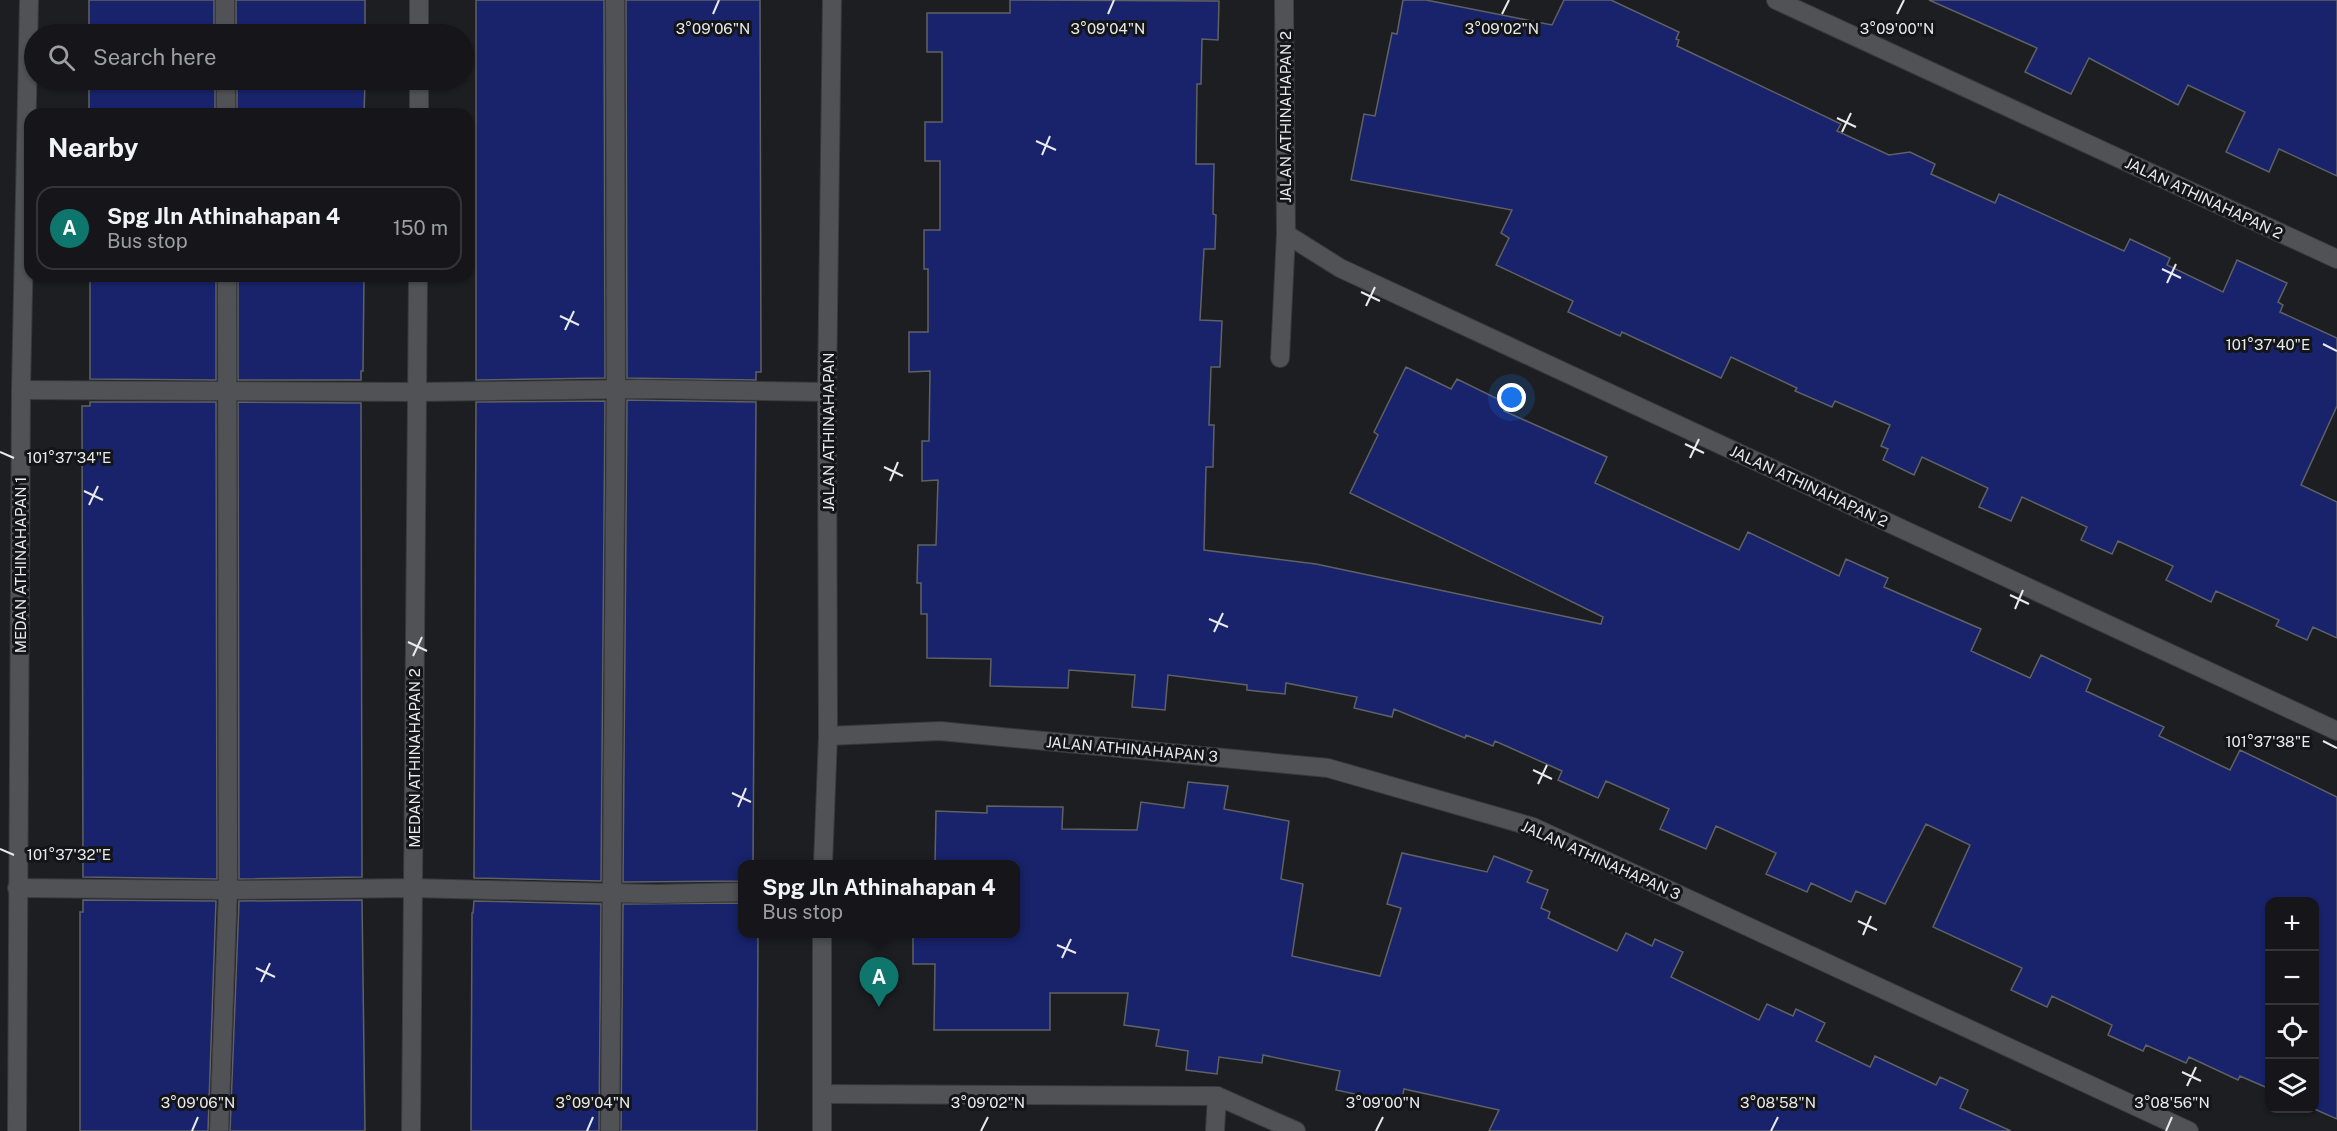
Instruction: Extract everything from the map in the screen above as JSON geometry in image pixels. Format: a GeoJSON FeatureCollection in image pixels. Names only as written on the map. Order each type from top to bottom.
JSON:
{"type":"FeatureCollection","features":[{"type":"Feature","properties":{"kind":"street","name":"MEDAN ATHINAHAPAN 1"},"geometry":{"type":"LineString","coordinates":[[29,0],[29,24]]}},
{"type":"Feature","properties":{"kind":"street"},"geometry":{"type":"LineString","coordinates":[[225,0],[225,24]]}},
{"type":"Feature","properties":{"kind":"street"},"geometry":{"type":"LineString","coordinates":[[419,0],[419,24]]}},
{"type":"Feature","properties":{"kind":"street"},"geometry":{"type":"LineString","coordinates":[[610,1131],[616,389],[615,0]]}},
{"type":"Feature","properties":{"kind":"street","name":"JALAN ATHINAHAPAN"},"geometry":{"type":"LineString","coordinates":[[823,860],[828,736],[827,392],[832,0]]}},
{"type":"Feature","properties":{"kind":"street","name":"JALAN ATHINAHAPAN 2"},"geometry":{"type":"LineString","coordinates":[[1280,358],[1286,234],[1284,0]]}},
{"type":"Feature","properties":{"kind":"street","name":"JALAN ATHINAHAPAN 2"},"geometry":{"type":"LineString","coordinates":[[1776,0],[2337,259]]}},
{"type":"Feature","properties":{"kind":"street","name":"MEDAN ATHINAHAPAN 1"},"geometry":{"type":"LineString","coordinates":[[27,90],[27,108]]}},
{"type":"Feature","properties":{"kind":"street"},"geometry":{"type":"LineString","coordinates":[[226,90],[226,108]]}},
{"type":"Feature","properties":{"kind":"street"},"geometry":{"type":"LineString","coordinates":[[419,90],[419,108]]}},
{"type":"Feature","properties":{"kind":"street","name":"JALAN ATHINAHAPAN 2"},"geometry":{"type":"LineString","coordinates":[[1286,234],[1340,268],[2337,731]]}},
{"type":"Feature","properties":{"kind":"street","name":"MEDAN ATHINAHAPAN 1"},"geometry":{"type":"LineString","coordinates":[[17,1131],[17,888],[24,244]]}},
{"type":"Feature","properties":{"kind":"street"},"geometry":{"type":"LineString","coordinates":[[219,1131],[228,890],[227,282]]}},
{"type":"Feature","properties":{"kind":"street","name":"MEDAN ATHINAHAPAN 2"},"geometry":{"type":"LineString","coordinates":[[411,1131],[418,282]]}},
{"type":"Feature","properties":{"kind":"street"},"geometry":{"type":"LineString","coordinates":[[21,390],[417,392],[616,389],[827,392]]}},
{"type":"Feature","properties":{"kind":"street","name":"JALAN ATHINAHAPAN 3"},"geometry":{"type":"LineString","coordinates":[[828,736],[940,731],[1328,768],[1533,827],[2189,1131]]}},
{"type":"Feature","properties":{"kind":"street"},"geometry":{"type":"LineString","coordinates":[[17,888],[228,890],[413,888],[738,892]]}},
{"type":"Feature","properties":{"kind":"street"},"geometry":{"type":"LineString","coordinates":[[822,938],[822,1131]]}},
{"type":"Feature","properties":{"kind":"street"},"geometry":{"type":"LineString","coordinates":[[822,1094],[1216,1096],[1296,1131]]}},
{"type":"Feature","properties":{"kind":"street"},"geometry":{"type":"LineString","coordinates":[[1215,1131],[1216,1096]]}},
{"type":"Feature","properties":{"kind":"building"},"geometry":{"type":"Polygon","coordinates":[[[89,0],[214,0],[214,24],[89,24],[89,0]]]}},
{"type":"Feature","properties":{"kind":"building"},"geometry":{"type":"Polygon","coordinates":[[[236,0],[365,0],[365,24],[236,24],[236,0]]]}},
{"type":"Feature","properties":{"kind":"building"},"geometry":{"type":"Polygon","coordinates":[[[476,0],[604,0],[605,378],[476,380],[476,0]]]}},
{"type":"Feature","properties":{"kind":"building"},"geometry":{"type":"Polygon","coordinates":[[[626,0],[760,0],[761,372],[756,372],[756,380],[627,378],[626,0]]]}},
{"type":"Feature","properties":{"kind":"building"},"geometry":{"type":"Polygon","coordinates":[[[1010,0],[1219,1],[1218,40],[1202,39],[1201,84],[1197,84],[1196,164],[1214,164],[1213,214],[1216,215],[1215,249],[1204,249],[1200,320],[1222,321],[1220,367],[1211,367],[1209,425],[1214,425],[1213,467],[1206,467],[1204,550],[1316,564],[1601,624],[1603,617],[1350,493],[1378,435],[1374,432],[1406,367],[1451,389],[1457,379],[1508,404],[1504,411],[1607,457],[1595,483],[1739,550],[1748,532],[1839,576],[1846,559],[1888,578],[1884,587],[1981,629],[1971,651],[2030,678],[2041,655],[2091,679],[2086,691],[2164,727],[2159,736],[2230,770],[2240,750],[2337,797],[2337,1119],[2319,1111],[2319,897],[2265,897],[2265,1087],[2240,1076],[2238,1080],[2189,1057],[2186,1063],[2146,1045],[2143,1051],[2108,1035],[2112,1025],[2052,996],[2047,1007],[2011,990],[2022,968],[1933,927],[1970,845],[1926,824],[1885,904],[1856,891],[1851,902],[1811,883],[1807,892],[1766,874],[1776,853],[1716,826],[1706,849],[1660,829],[1669,809],[1606,781],[1598,798],[1558,780],[1562,771],[1495,741],[1493,746],[1466,735],[1465,738],[1394,709],[1392,717],[1354,708],[1357,697],[1286,683],[1285,694],[1247,690],[1247,685],[1168,675],[1165,710],[1132,707],[1135,675],[1069,670],[1068,688],[990,686],[991,659],[927,658],[927,614],[921,614],[921,583],[917,583],[918,545],[936,545],[938,480],[922,481],[922,441],[929,441],[930,371],[909,372],[909,332],[928,332],[928,269],[924,269],[924,230],[940,230],[940,161],[925,161],[925,122],[942,122],[942,52],[927,52],[927,13],[1010,13],[1010,0]]]}},
{"type":"Feature","properties":{"kind":"building"},"geometry":{"type":"Polygon","coordinates":[[[1403,0],[1426,0],[1552,25],[1564,0],[1611,0],[1679,32],[1676,39],[1679,40],[1677,46],[1841,124],[1837,131],[1889,155],[1910,152],[1935,164],[1931,174],[1995,203],[1999,194],[2124,251],[2130,239],[2170,258],[2167,265],[2223,292],[2237,260],[2287,283],[2278,302],[2283,305],[2280,312],[2337,338],[2337,406],[2301,485],[2337,502],[2337,638],[2313,627],[2307,640],[2276,626],[2279,620],[2216,591],[2211,602],[2166,580],[2173,566],[2118,541],[2112,554],[2081,540],[2087,527],[2022,497],[2011,521],[1979,507],[1988,488],[1922,457],[1914,475],[1883,460],[1888,449],[1881,446],[1890,425],[1835,401],[1832,407],[1795,391],[1797,388],[1731,357],[1721,378],[1622,332],[1620,336],[1568,312],[1573,301],[1496,265],[1509,238],[1501,233],[1512,210],[1351,180],[1364,114],[1375,116],[1392,33],[1397,34],[1403,0]]]}},
{"type":"Feature","properties":{"kind":"building"},"geometry":{"type":"Polygon","coordinates":[[[1929,0],[2337,0],[2337,176],[2279,149],[2269,172],[2226,152],[2245,112],[2188,85],[2178,105],[2089,58],[2071,94],[2025,72],[2037,48],[1929,0]]]}},
{"type":"Feature","properties":{"kind":"building"},"geometry":{"type":"Polygon","coordinates":[[[89,90],[215,90],[215,108],[89,108],[89,90]]]}},
{"type":"Feature","properties":{"kind":"building"},"geometry":{"type":"Polygon","coordinates":[[[237,90],[365,90],[364,108],[237,108],[237,90]]]}},
{"type":"Feature","properties":{"kind":"building"},"geometry":{"type":"Polygon","coordinates":[[[90,282],[216,282],[216,380],[90,379],[90,282]]]}},
{"type":"Feature","properties":{"kind":"building"},"geometry":{"type":"Polygon","coordinates":[[[238,282],[364,282],[361,380],[238,380],[238,282]]]}},
{"type":"Feature","properties":{"kind":"building"},"geometry":{"type":"Polygon","coordinates":[[[627,400],[756,402],[753,860],[738,860],[738,881],[623,882],[627,400]]]}},
{"type":"Feature","properties":{"kind":"building"},"geometry":{"type":"Polygon","coordinates":[[[605,401],[601,881],[474,878],[476,402],[605,401]]]}},
{"type":"Feature","properties":{"kind":"building"},"geometry":{"type":"Polygon","coordinates":[[[90,402],[216,402],[217,879],[83,877],[82,406],[90,406],[90,402]]]}},
{"type":"Feature","properties":{"kind":"building"},"geometry":{"type":"Polygon","coordinates":[[[238,402],[361,403],[362,877],[239,879],[238,402]]]}},
{"type":"Feature","properties":{"kind":"building"},"geometry":{"type":"Polygon","coordinates":[[[1188,782],[1228,786],[1224,809],[1289,821],[1281,879],[1303,884],[1292,956],[1380,976],[1401,908],[1387,904],[1402,853],[1487,872],[1494,856],[1532,871],[1527,882],[1548,890],[1541,908],[1550,912],[1548,918],[1617,951],[1626,933],[1652,946],[1655,939],[1683,952],[1671,977],[1759,1020],[1767,1004],[1793,1016],[1796,1009],[1825,1023],[1816,1041],[1870,1067],[1875,1056],[1936,1085],[1940,1077],[1968,1090],[1960,1108],[2011,1131],[1489,1131],[1499,1110],[1404,1089],[1401,1104],[1336,1090],[1340,1071],[1263,1055],[1262,1063],[1219,1057],[1217,1074],[1186,1070],[1188,1051],[1156,1046],[1159,1030],[1124,1025],[1128,993],[1050,993],[1050,1030],[934,1030],[935,964],[913,964],[913,938],[1020,938],[1020,860],[935,860],[936,811],[987,813],[987,806],[1063,807],[1062,829],[1137,830],[1141,802],[1184,808],[1188,782]]]}},
{"type":"Feature","properties":{"kind":"building"},"geometry":{"type":"Polygon","coordinates":[[[83,900],[216,901],[208,1131],[80,1131],[80,912],[83,912],[83,900]]]}},
{"type":"Feature","properties":{"kind":"building"},"geometry":{"type":"Polygon","coordinates":[[[362,900],[365,1131],[230,1131],[239,901],[362,900]]]}},
{"type":"Feature","properties":{"kind":"building"},"geometry":{"type":"Polygon","coordinates":[[[474,901],[601,904],[599,1131],[471,1131],[472,913],[474,901]]]}},
{"type":"Feature","properties":{"kind":"building"},"geometry":{"type":"Polygon","coordinates":[[[738,903],[738,938],[758,938],[757,1131],[621,1131],[623,904],[738,903]]]}},
{"type":"Feature","properties":{"kind":"place","name":"Spg Jln Athinahapan 4"},"geometry":{"type":"Point","coordinates":[879,1007]}}]}
